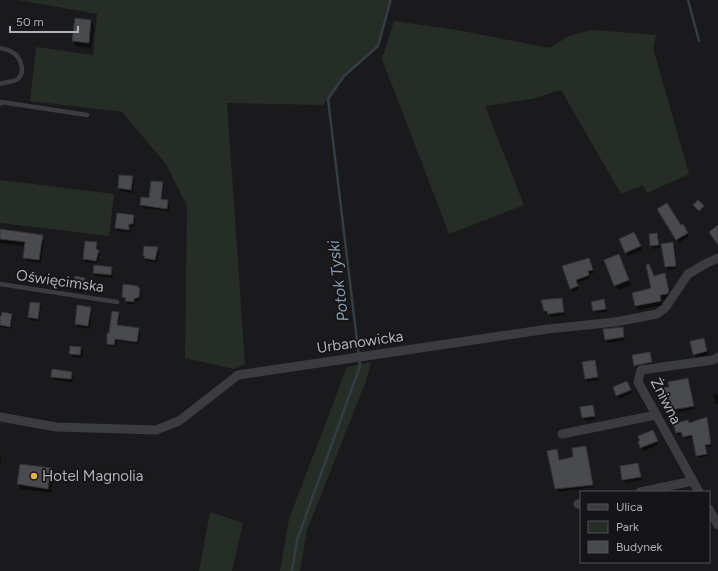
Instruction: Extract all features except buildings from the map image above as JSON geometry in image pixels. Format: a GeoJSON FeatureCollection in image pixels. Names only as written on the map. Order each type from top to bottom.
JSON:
{"type":"FeatureCollection","features":[{"type":"Feature","properties":{"kind":"street","name":"Urbanowicka"},"geometry":{"type":"LineString","coordinates":[[0,417],[56,427],[156,430],[179,422],[238,375],[548,329],[615,322],[657,314],[665,308],[688,274],[718,258]]}},
{"type":"Feature","properties":{"kind":"street","name":"Żniwna"},"geometry":{"type":"LineString","coordinates":[[698,491],[638,382],[641,370],[713,360],[718,357]]}},
{"type":"Feature","properties":{"kind":"street"},"geometry":{"type":"LineString","coordinates":[[562,434],[656,415]]}},
{"type":"Feature","properties":{"kind":"street"},"geometry":{"type":"LineString","coordinates":[[645,491],[693,481]]}},
{"type":"Feature","properties":{"kind":"street"},"geometry":{"type":"LineString","coordinates":[[710,511],[718,525]]}},
{"type":"Feature","properties":{"kind":"lane"},"geometry":{"type":"LineString","coordinates":[[0,48],[13,53],[18,58],[22,68],[21,74],[16,79],[0,84]]}},
{"type":"Feature","properties":{"kind":"lane"},"geometry":{"type":"LineString","coordinates":[[0,104],[0,102],[87,115]]}},
{"type":"Feature","properties":{"kind":"lane","name":"Oświęcimska"},"geometry":{"type":"LineString","coordinates":[[0,284],[117,302]]}},
{"type":"Feature","properties":{"kind":"green space"},"geometry":{"type":"Polygon","coordinates":[[[18,0],[390,0],[378,46],[344,76],[323,105],[227,103],[245,364],[234,369],[185,358],[187,206],[166,164],[122,112],[30,101],[36,47],[93,55],[97,14],[18,0]]]}},
{"type":"Feature","properties":{"kind":"green space"},"geometry":{"type":"Polygon","coordinates":[[[394,21],[457,30],[550,48],[569,36],[591,30],[656,35],[653,48],[689,174],[647,193],[643,185],[621,194],[561,90],[532,99],[485,106],[524,205],[449,234],[382,59],[394,21]]]}},
{"type":"Feature","properties":{"kind":"green space"},"geometry":{"type":"Polygon","coordinates":[[[0,180],[114,194],[109,236],[0,223],[0,180]]]}},
{"type":"Feature","properties":{"kind":"green space"},"geometry":{"type":"Polygon","coordinates":[[[371,362],[366,381],[307,530],[300,571],[280,571],[289,519],[347,367],[371,362]]]}},
{"type":"Feature","properties":{"kind":"green space"},"geometry":{"type":"Polygon","coordinates":[[[210,512],[243,523],[232,571],[199,571],[210,512]]]}},
{"type":"Feature","properties":{"kind":"waterway","name":"Potok Tyski"},"geometry":{"type":"LineString","coordinates":[[292,571],[297,540],[360,366],[328,99],[344,76],[378,46],[390,0]]}},
{"type":"Feature","properties":{"kind":"waterway"},"geometry":{"type":"LineString","coordinates":[[688,0],[699,41]]}},
{"type":"Feature","properties":{"kind":"place","name":"Hotel Magnolia"},"geometry":{"type":"Point","coordinates":[34,476]}}]}
